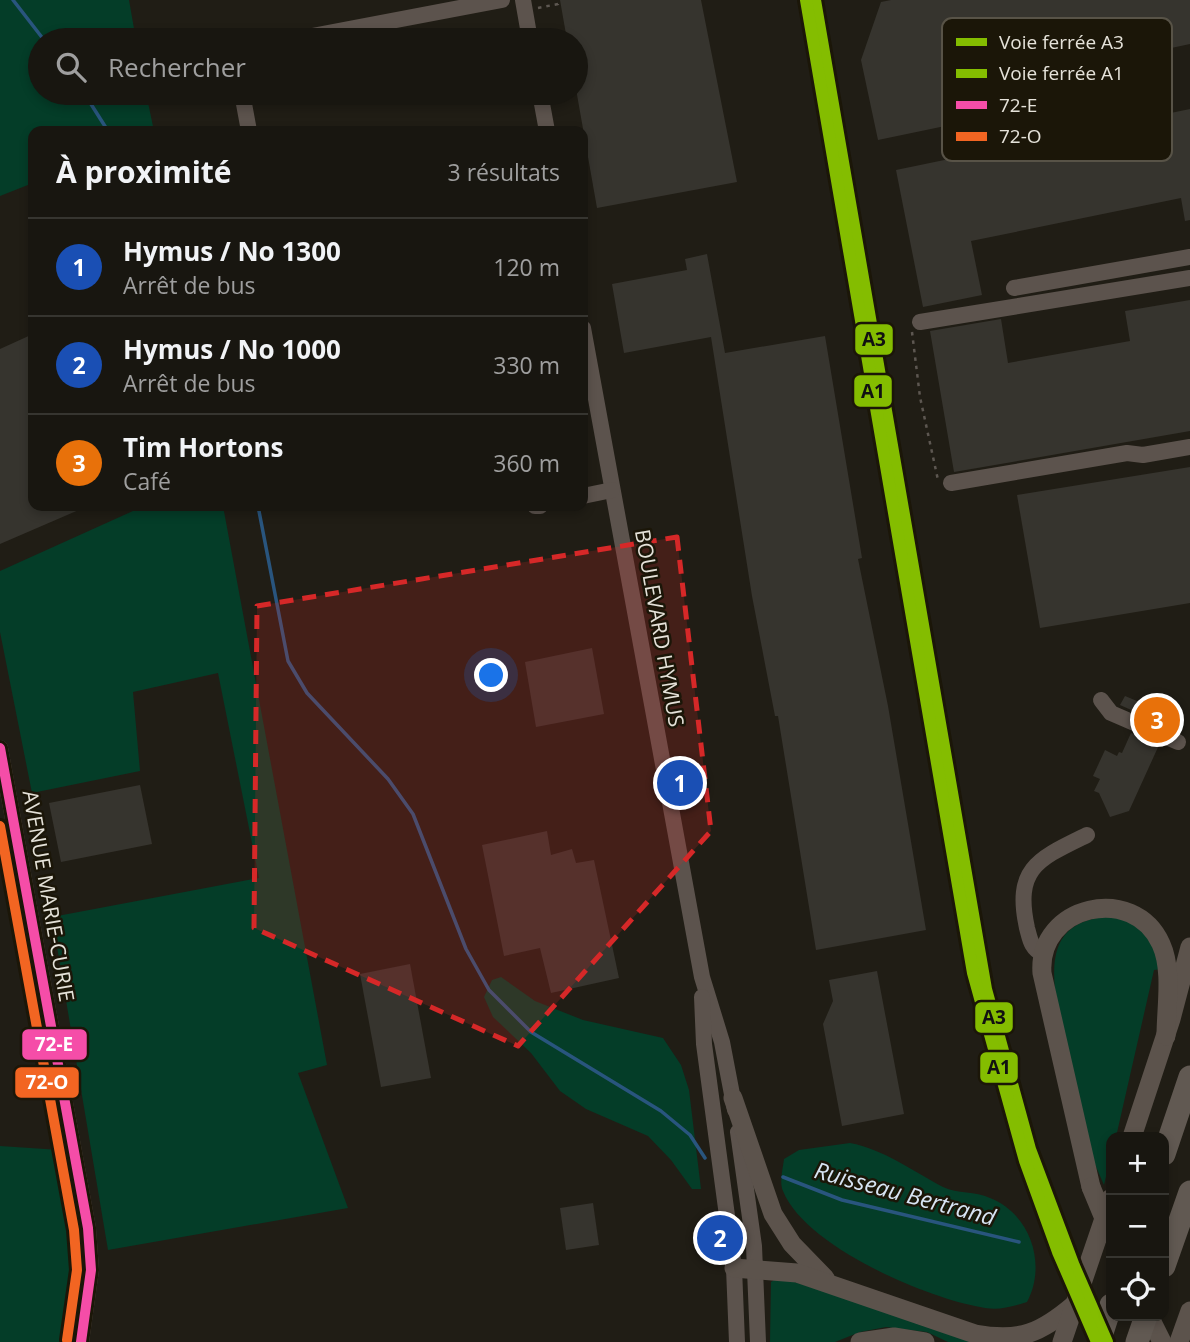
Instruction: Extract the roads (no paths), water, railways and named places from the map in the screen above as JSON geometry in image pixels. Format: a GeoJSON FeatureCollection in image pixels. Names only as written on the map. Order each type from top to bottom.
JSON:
{"type":"FeatureCollection","features":[{"type":"Feature","properties":{"kind":"highway"},"geometry":{"type":"LineString","coordinates":[[1169,1139],[1190,1077]]}},
{"type":"Feature","properties":{"kind":"highway"},"geometry":{"type":"LineString","coordinates":[[1167,1258],[1190,1192]]}},
{"type":"Feature","properties":{"kind":"highway"},"geometry":{"type":"LineString","coordinates":[[1099,1342],[1106,1320]]}},
{"type":"Feature","properties":{"kind":"highway"},"geometry":{"type":"LineString","coordinates":[[1137,1342],[1146,1321]]}},
{"type":"Feature","properties":{"kind":"main road"},"geometry":{"type":"LineString","coordinates":[[1106,1223],[1091,1187],[1044,985],[1043,954],[1060,925],[1079,912],[1108,907],[1137,916],[1154,932],[1165,955],[1166,1035]]}},
{"type":"Feature","properties":{"kind":"main road"},"geometry":{"type":"LineString","coordinates":[[1134,1132],[1166,1035],[1190,947]]}},
{"type":"Feature","properties":{"kind":"main road"},"geometry":{"type":"LineString","coordinates":[[733,1098],[773,1214],[792,1244],[828,1282]]}},
{"type":"Feature","properties":{"kind":"main road"},"geometry":{"type":"LineString","coordinates":[[1062,1342],[1106,1213]]}},
{"type":"Feature","properties":{"kind":"main road"},"geometry":{"type":"LineString","coordinates":[[734,1268],[788,1270],[975,1334],[1002,1340],[1035,1334],[1075,1304]]}},
{"type":"Feature","properties":{"kind":"main road"},"geometry":{"type":"LineString","coordinates":[[1179,1342],[1190,1311]]}},
{"type":"Feature","properties":{"kind":"main road"},"geometry":{"type":"LineString","coordinates":[[1151,1321],[1162,1342]]}},
{"type":"Feature","properties":{"kind":"main road"},"geometry":{"type":"LineString","coordinates":[[860,1342],[894,1337],[925,1342]]}},
{"type":"Feature","properties":{"kind":"street"},"geometry":{"type":"LineString","coordinates":[[354,28],[502,0]]}},
{"type":"Feature","properties":{"kind":"street"},"geometry":{"type":"LineString","coordinates":[[530,4],[530,28]]}},
{"type":"Feature","properties":{"kind":"street"},"geometry":{"type":"LineString","coordinates":[[244,105],[248,126]]}},
{"type":"Feature","properties":{"kind":"street"},"geometry":{"type":"LineString","coordinates":[[542,105],[546,126]]}},
{"type":"Feature","properties":{"kind":"street"},"geometry":{"type":"LineString","coordinates":[[1014,288],[1190,257]]}},
{"type":"Feature","properties":{"kind":"street"},"geometry":{"type":"LineString","coordinates":[[920,322],[1190,278]]}},
{"type":"Feature","properties":{"kind":"street","name":"BOULEVARD HYMUS"},"geometry":{"type":"LineString","coordinates":[[588,356],[702,977],[722,1042],[733,1098],[755,1268],[758,1342]]}},
{"type":"Feature","properties":{"kind":"street"},"geometry":{"type":"LineString","coordinates":[[951,483],[1127,453],[1143,455],[1190,447]]}},
{"type":"Feature","properties":{"kind":"street"},"geometry":{"type":"LineString","coordinates":[[588,495],[612,490]]}},
{"type":"Feature","properties":{"kind":"street"},"geometry":{"type":"LineString","coordinates":[[1101,700],[1111,713],[1178,742]]}},
{"type":"Feature","properties":{"kind":"street","name":"AVENUE MARIE-CURIE"},"geometry":{"type":"LineString","coordinates":[[0,754],[88,1228],[91,1270],[81,1342]]}},
{"type":"Feature","properties":{"kind":"street"},"geometry":{"type":"LineString","coordinates":[[1043,954],[1036,950],[1030,939],[1022,903],[1025,883],[1048,854],[1087,835]]}},
{"type":"Feature","properties":{"kind":"street","name":"BOULEVARD HYMUS"},"geometry":{"type":"LineString","coordinates":[[702,977],[704,1044],[734,1268],[737,1342]]}},
{"type":"Feature","properties":{"kind":"waterway","name":"Ruisseau Bertrand"},"geometry":{"type":"LineString","coordinates":[[13,0],[35,28]]}},
{"type":"Feature","properties":{"kind":"waterway","name":"Ruisseau Bertrand"},"geometry":{"type":"LineString","coordinates":[[92,105],[105,126]]}},
{"type":"Feature","properties":{"kind":"waterway","name":"Ruisseau Bertrand"},"geometry":{"type":"LineString","coordinates":[[259,511],[288,661],[307,693],[388,779],[413,814],[466,949],[489,990],[531,1032],[661,1111],[690,1135],[705,1158]]}},
{"type":"Feature","properties":{"kind":"waterway","name":"Ruisseau Bertrand"},"geometry":{"type":"LineString","coordinates":[[783,1177],[842,1200],[1019,1242]]}},
{"type":"Feature","properties":{"kind":"rail line","name":"A1"},"geometry":{"type":"LineString","coordinates":[[806,0],[973,973],[1025,1161],[1058,1252],[1097,1342]]}},
{"type":"Feature","properties":{"kind":"rail line","name":"A3"},"geometry":{"type":"LineString","coordinates":[[815,0],[986,989],[1030,1149],[1074,1266],[1107,1342]]}},
{"type":"Feature","properties":{"kind":"place","name":"Tim Hortons"},"geometry":{"type":"Point","coordinates":[1157,720]}},
{"type":"Feature","properties":{"kind":"place","name":"Hymus / No 1300"},"geometry":{"type":"Point","coordinates":[680,783]}},
{"type":"Feature","properties":{"kind":"place","name":"Hymus / No 1000"},"geometry":{"type":"Point","coordinates":[720,1238]}}]}
